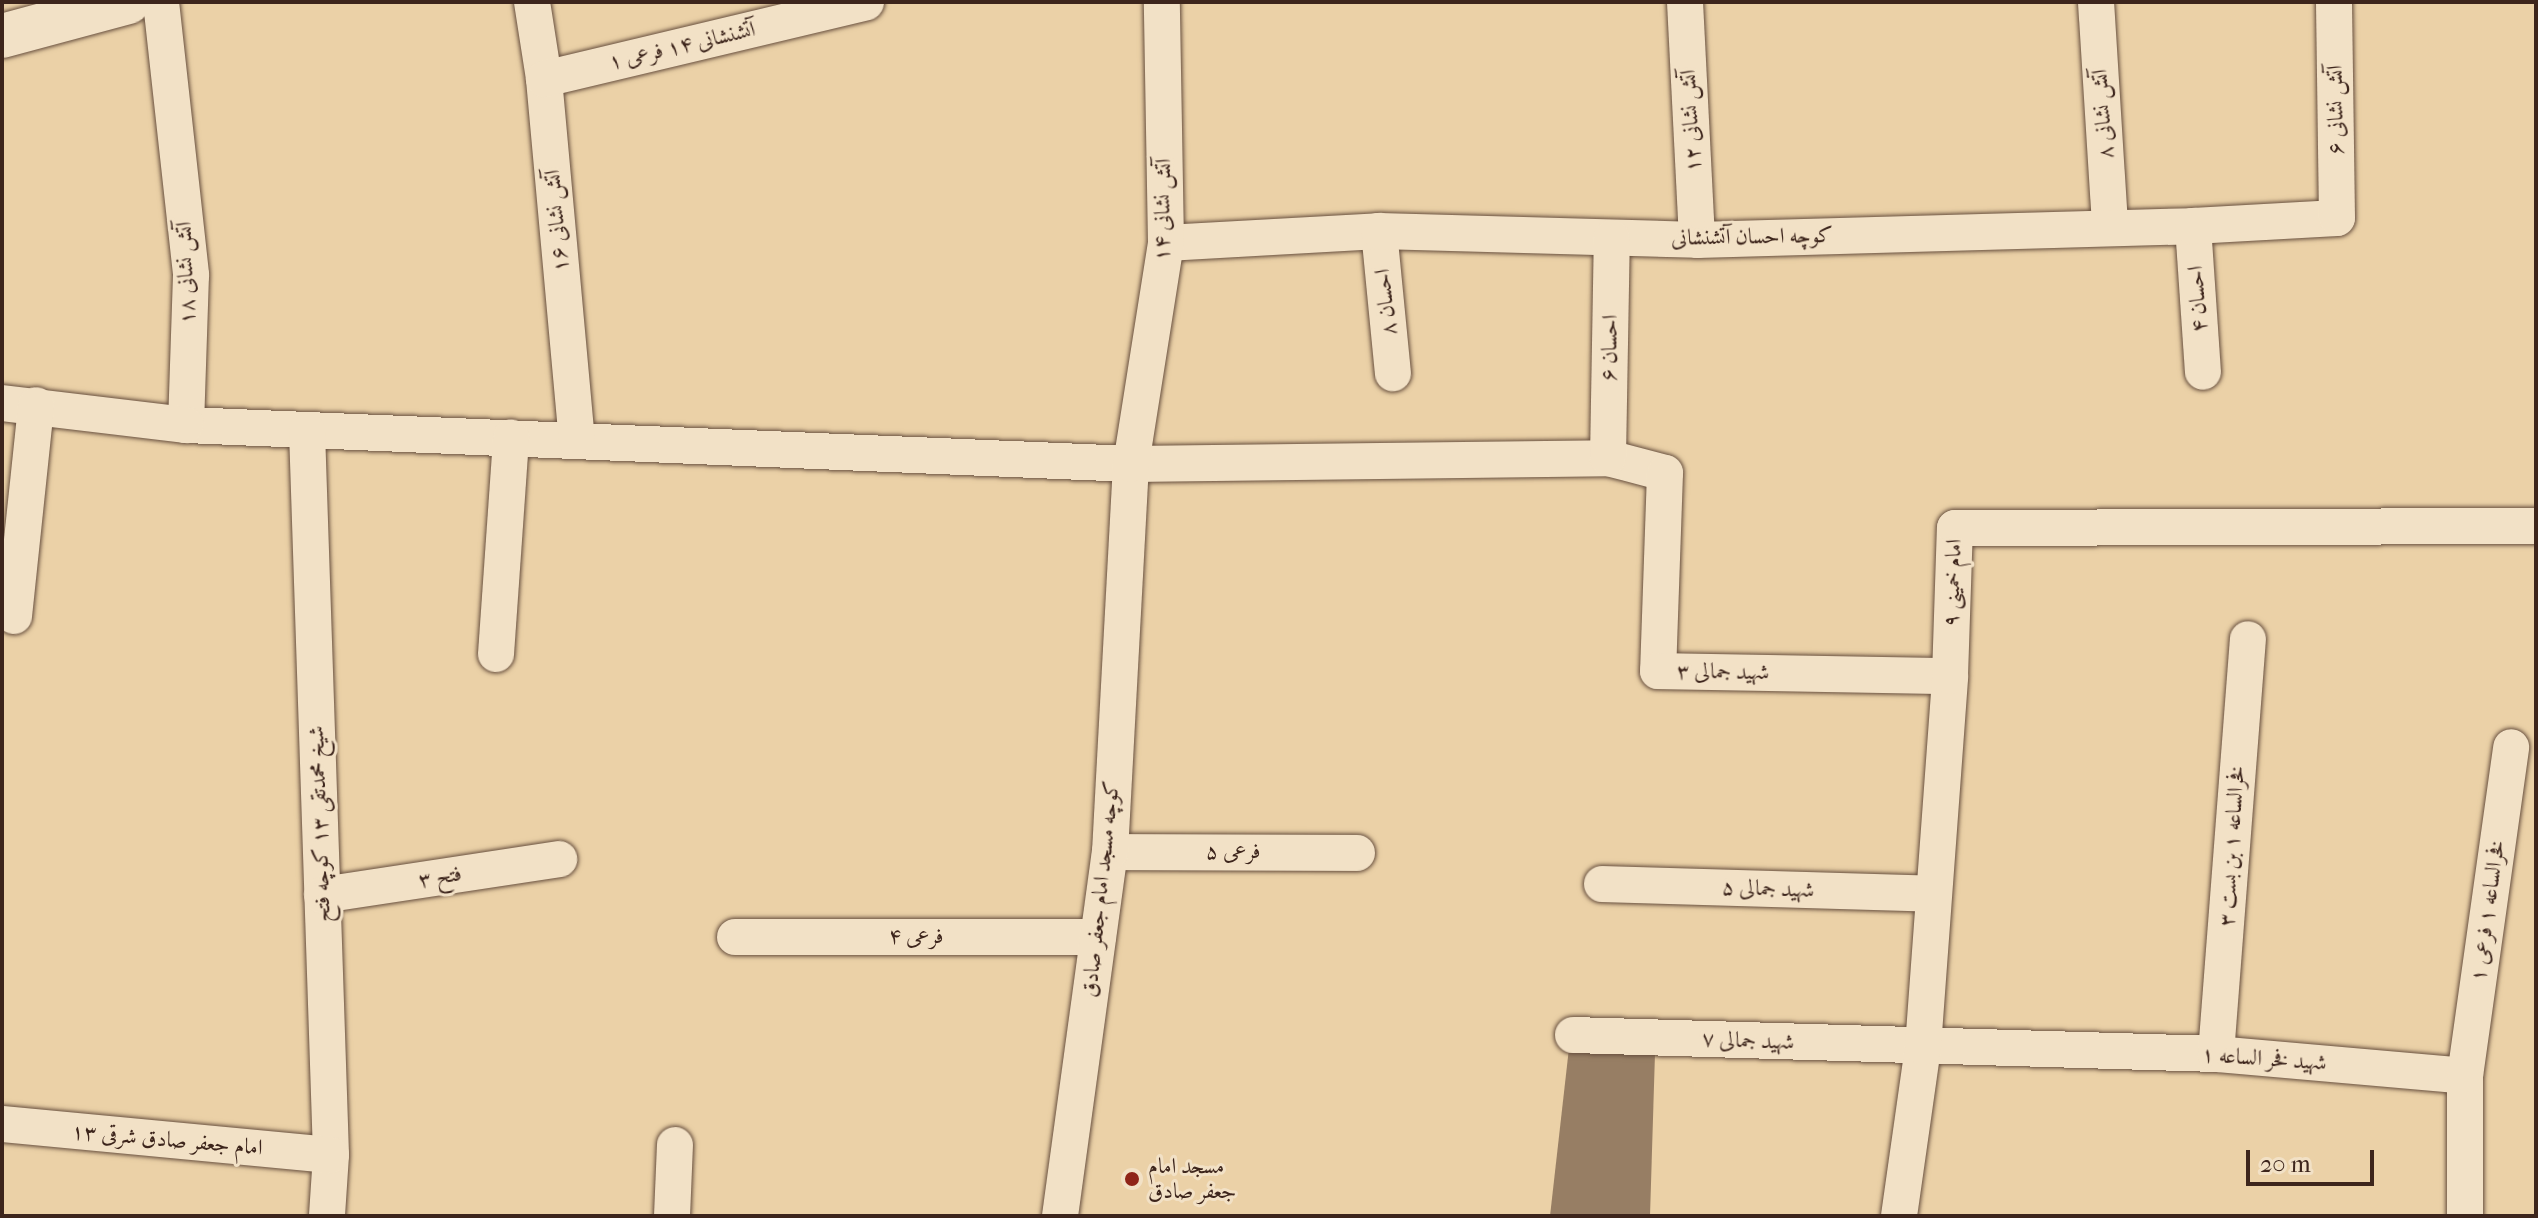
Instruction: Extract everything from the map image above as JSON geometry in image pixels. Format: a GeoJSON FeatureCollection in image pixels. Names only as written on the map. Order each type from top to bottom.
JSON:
{"type":"FeatureCollection","features":[{"type":"Feature","properties":{"kind":"street"},"geometry":{"type":"LineString","coordinates":[[2,36],[128,2]]}},
{"type":"Feature","properties":{"kind":"street","name":"آتش نشانی ۱۸"},"geometry":{"type":"LineString","coordinates":[[161,2],[191,275],[186,425]]}},
{"type":"Feature","properties":{"kind":"street","name":"آتش نشانی ۱۶"},"geometry":{"type":"LineString","coordinates":[[532,2],[544,79],[577,440]]}},
{"type":"Feature","properties":{"kind":"street","name":"آتشنشانی ۱۴ فرعی ۱"},"geometry":{"type":"LineString","coordinates":[[544,79],[866,2]]}},
{"type":"Feature","properties":{"kind":"street","name":"آتش نشانی ۱۴"},"geometry":{"type":"LineString","coordinates":[[1131,464],[1166,243],[1162,2]]}},
{"type":"Feature","properties":{"kind":"street","name":"آتش نشانی ۱۲"},"geometry":{"type":"LineString","coordinates":[[1685,2],[1697,240]]}},
{"type":"Feature","properties":{"kind":"street","name":"آتش نشانی ۸"},"geometry":{"type":"LineString","coordinates":[[2096,2],[2110,227]]}},
{"type":"Feature","properties":{"kind":"street","name":"آتش نشانی ۶"},"geometry":{"type":"LineString","coordinates":[[2334,2],[2337,218]]}},
{"type":"Feature","properties":{"kind":"street","name":"کوچه احسان آتشنشانی"},"geometry":{"type":"LineString","coordinates":[[1166,243],[1379,231],[1697,240],[2193,226],[2337,218]]}},
{"type":"Feature","properties":{"kind":"street","name":"احسان ۴"},"geometry":{"type":"LineString","coordinates":[[2193,226],[2203,372]]}},
{"type":"Feature","properties":{"kind":"street","name":"احسان ۸"},"geometry":{"type":"LineString","coordinates":[[1379,231],[1393,373]]}},
{"type":"Feature","properties":{"kind":"street","name":"احسان ۶"},"geometry":{"type":"LineString","coordinates":[[1608,458],[1612,238]]}},
{"type":"Feature","properties":{"kind":"street"},"geometry":{"type":"LineString","coordinates":[[14,616],[19,404],[186,425],[1131,464],[1608,458]]}},
{"type":"Feature","properties":{"kind":"street","name":"شیخ محمدتقی ۱۳ کوچه فتح"},"geometry":{"type":"LineString","coordinates":[[307,431],[331,1155],[327,1216]]}},
{"type":"Feature","properties":{"kind":"street"},"geometry":{"type":"LineString","coordinates":[[496,654],[511,438]]}},
{"type":"Feature","properties":{"kind":"street","name":"شهید جمالی ۳"},"geometry":{"type":"LineString","coordinates":[[1608,458],[1665,473],[1658,671],[1950,676]]}},
{"type":"Feature","properties":{"kind":"street","name":"کوچه مسجد امام جعفر صادق"},"geometry":{"type":"LineString","coordinates":[[1060,1216],[1110,852],[1131,464]]}},
{"type":"Feature","properties":{"kind":"street","name":"امام خمینی ۹"},"geometry":{"type":"LineString","coordinates":[[1899,1216],[1923,1047],[1950,676],[1955,528],[2536,526]]}},
{"type":"Feature","properties":{"kind":"street","name":"فخرالساعه ۱ بن بست ۳"},"geometry":{"type":"LineString","coordinates":[[2216,1054],[2248,639]]}},
{"type":"Feature","properties":{"kind":"street","name":"فخرالساعه ۱ فرعی ۱"},"geometry":{"type":"LineString","coordinates":[[2465,1076],[2511,747]]}},
{"type":"Feature","properties":{"kind":"street","name":"فرعی ۵"},"geometry":{"type":"LineString","coordinates":[[1110,852],[1357,853]]}},
{"type":"Feature","properties":{"kind":"street","name":"فتح ۳"},"geometry":{"type":"LineString","coordinates":[[322,895],[559,859]]}},
{"type":"Feature","properties":{"kind":"street","name":"شهید جمالی ۵"},"geometry":{"type":"LineString","coordinates":[[1602,884],[1933,894]]}},
{"type":"Feature","properties":{"kind":"street","name":"فرعی ۴"},"geometry":{"type":"LineString","coordinates":[[735,937],[1098,937]]}},
{"type":"Feature","properties":{"kind":"street","name":"شهید جمالی ۷"},"geometry":{"type":"LineString","coordinates":[[1573,1035],[1923,1047]]}},
{"type":"Feature","properties":{"kind":"street","name":"شهید فخر الساعه ۱"},"geometry":{"type":"LineString","coordinates":[[1923,1047],[2216,1054],[2465,1076]]}},
{"type":"Feature","properties":{"kind":"street"},"geometry":{"type":"LineString","coordinates":[[2465,1076],[2465,1216]]}},
{"type":"Feature","properties":{"kind":"street","name":"امام جعفر صادق شرقی ۱۳"},"geometry":{"type":"LineString","coordinates":[[2,1124],[331,1155]]}},
{"type":"Feature","properties":{"kind":"street"},"geometry":{"type":"LineString","coordinates":[[672,1216],[675,1145]]}},
{"type":"Feature","properties":{"kind":"building"},"geometry":{"type":"Polygon","coordinates":[[[1569,1048],[1655,1053],[1650,1216],[1550,1216],[1569,1048]]]}},
{"type":"Feature","properties":{"kind":"place","name":"مسجد امام جعفر صادق"},"geometry":{"type":"Point","coordinates":[1132,1179]}}]}
